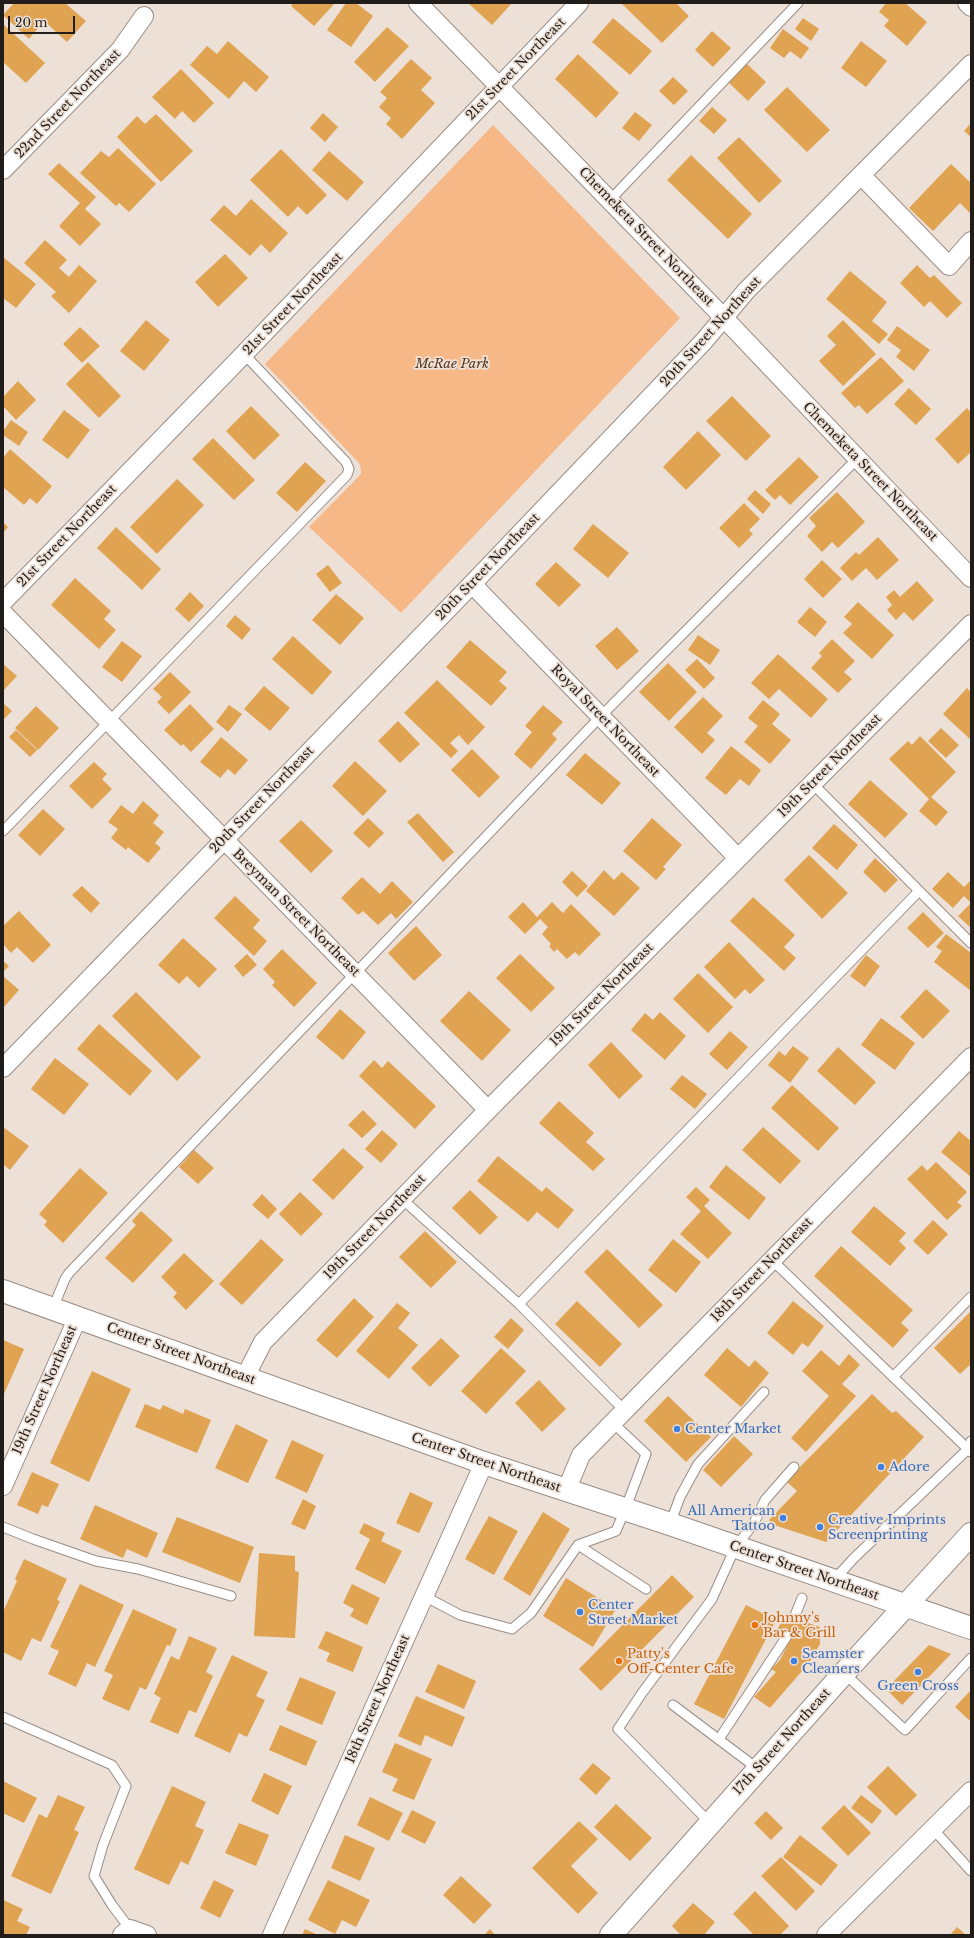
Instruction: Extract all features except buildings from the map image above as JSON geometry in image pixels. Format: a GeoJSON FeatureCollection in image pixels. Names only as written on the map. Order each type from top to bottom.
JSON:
{"type":"FeatureCollection","features":[{"type":"Feature","properties":{"kind":"main road","name":"Center Street Northeast"},"geometry":{"type":"LineString","coordinates":[[3,1291],[484,1463],[670,1524],[735,1548],[971,1628]]}},
{"type":"Feature","properties":{"kind":"main road","name":"17th Street Northeast"},"geometry":{"type":"LineString","coordinates":[[611,1935],[905,1605],[970,1538]]}},
{"type":"Feature","properties":{"kind":"street","name":"Chemeketa Street Northeast"},"geometry":{"type":"LineString","coordinates":[[418,3],[724,318],[971,578]]}},
{"type":"Feature","properties":{"kind":"street","name":"21st Street Northeast"},"geometry":{"type":"LineString","coordinates":[[3,602],[244,354],[580,3]]}},
{"type":"Feature","properties":{"kind":"street"},"geometry":{"type":"LineString","coordinates":[[967,3],[971,8]]}},
{"type":"Feature","properties":{"kind":"street","name":"22nd Street Northeast"},"geometry":{"type":"LineString","coordinates":[[3,170],[120,50],[144,16]]}},
{"type":"Feature","properties":{"kind":"street","name":"20th Street Northeast"},"geometry":{"type":"LineString","coordinates":[[3,1068],[472,584],[704,341],[746,291],[971,64]]}},
{"type":"Feature","properties":{"kind":"street"},"geometry":{"type":"LineString","coordinates":[[861,174],[949,266],[971,241]]}},
{"type":"Feature","properties":{"kind":"street","name":"Royal Street Northeast"},"geometry":{"type":"LineString","coordinates":[[472,584],[738,858]]}},
{"type":"Feature","properties":{"kind":"street","name":"Breyman Street Northeast"},"geometry":{"type":"LineString","coordinates":[[3,613],[110,721],[223,840],[357,973],[488,1110]]}},
{"type":"Feature","properties":{"kind":"street","name":"19th Street Northeast"},"geometry":{"type":"LineString","coordinates":[[245,1377],[263,1342],[488,1110],[971,624]]}},
{"type":"Feature","properties":{"kind":"street","name":"18th Street Northeast"},"geometry":{"type":"LineString","coordinates":[[566,1491],[581,1455],[971,1056]]}},
{"type":"Feature","properties":{"kind":"street","name":"19th Street Northeast"},"geometry":{"type":"LineString","coordinates":[[3,1486],[78,1317]]}},
{"type":"Feature","properties":{"kind":"street","name":"18th Street Northeast"},"geometry":{"type":"LineString","coordinates":[[272,1935],[484,1463]]}},
{"type":"Feature","properties":{"kind":"street"},"geometry":{"type":"LineString","coordinates":[[826,1935],[971,1791]]}},
{"type":"Feature","properties":{"kind":"lane"},"geometry":{"type":"LineString","coordinates":[[610,200],[798,3]]}},
{"type":"Feature","properties":{"kind":"lane"},"geometry":{"type":"LineString","coordinates":[[3,831],[347,475],[349,469],[346,462],[244,354]]}},
{"type":"Feature","properties":{"kind":"lane"},"geometry":{"type":"LineString","coordinates":[[53,1308],[65,1279],[69,1274],[601,716],[857,459]]}},
{"type":"Feature","properties":{"kind":"lane"},"geometry":{"type":"LineString","coordinates":[[813,784],[971,943]]}},
{"type":"Feature","properties":{"kind":"lane"},"geometry":{"type":"LineString","coordinates":[[519,1304],[920,891]]}},
{"type":"Feature","properties":{"kind":"lane"},"geometry":{"type":"LineString","coordinates":[[402,1199],[519,1304],[618,1416],[646,1454],[616,1531],[578,1545],[531,1613],[512,1629],[460,1615],[424,1596]]}},
{"type":"Feature","properties":{"kind":"lane"},"geometry":{"type":"LineString","coordinates":[[772,1260],[893,1377],[970,1447],[852,1559],[833,1581]]}},
{"type":"Feature","properties":{"kind":"lane"},"geometry":{"type":"LineString","coordinates":[[893,1377],[971,1297]]}},
{"type":"Feature","properties":{"kind":"lane"},"geometry":{"type":"LineString","coordinates":[[670,1524],[680,1497],[698,1464],[764,1392]]}},
{"type":"Feature","properties":{"kind":"lane"},"geometry":{"type":"LineString","coordinates":[[710,1823],[618,1729],[642,1693],[712,1598],[735,1548],[754,1524],[765,1500],[794,1467]]}},
{"type":"Feature","properties":{"kind":"lane"},"geometry":{"type":"LineString","coordinates":[[3,1527],[33,1540],[96,1561],[138,1569],[231,1596]]}},
{"type":"Feature","properties":{"kind":"lane"},"geometry":{"type":"LineString","coordinates":[[578,1545],[646,1588]]}},
{"type":"Feature","properties":{"kind":"lane"},"geometry":{"type":"LineString","coordinates":[[794,1618],[802,1598]]}},
{"type":"Feature","properties":{"kind":"lane"},"geometry":{"type":"LineString","coordinates":[[719,1739],[787,1636]]}},
{"type":"Feature","properties":{"kind":"lane"},"geometry":{"type":"LineString","coordinates":[[844,1673],[905,1730],[971,1658]]}},
{"type":"Feature","properties":{"kind":"lane"},"geometry":{"type":"LineString","coordinates":[[672,1705],[758,1769]]}},
{"type":"Feature","properties":{"kind":"lane"},"geometry":{"type":"LineString","coordinates":[[3,1717],[112,1765],[126,1786],[103,1845],[94,1876],[112,1905],[133,1933]]}},
{"type":"Feature","properties":{"kind":"lane"},"geometry":{"type":"LineString","coordinates":[[933,1829],[971,1871]]}},
{"type":"Feature","properties":{"kind":"green space","name":"McRae Park"},"geometry":{"type":"Polygon","coordinates":[[[493,125],[680,318],[401,613],[309,527],[361,474],[361,469],[359,463],[265,364],[493,125]]]}},
{"type":"Feature","properties":{"kind":"place","name":"Center Market"},"geometry":{"type":"Point","coordinates":[677,1429]}},
{"type":"Feature","properties":{"kind":"place","name":"Adore"},"geometry":{"type":"Point","coordinates":[881,1467]}},
{"type":"Feature","properties":{"kind":"place","name":"All American Tattoo"},"geometry":{"type":"Point","coordinates":[783,1518]}},
{"type":"Feature","properties":{"kind":"place","name":"Creative Imprints Screenprinting"},"geometry":{"type":"Point","coordinates":[820,1527]}},
{"type":"Feature","properties":{"kind":"place","name":"Center Street Market"},"geometry":{"type":"Point","coordinates":[580,1612]}},
{"type":"Feature","properties":{"kind":"place","name":"Johnny's Bar & Grill"},"geometry":{"type":"Point","coordinates":[755,1625]}},
{"type":"Feature","properties":{"kind":"place","name":"Patty's Off-Center Cafe"},"geometry":{"type":"Point","coordinates":[619,1661]}},
{"type":"Feature","properties":{"kind":"place","name":"Seamster Cleaners"},"geometry":{"type":"Point","coordinates":[794,1661]}},
{"type":"Feature","properties":{"kind":"place","name":"Green Cross"},"geometry":{"type":"Point","coordinates":[918,1672]}}]}
